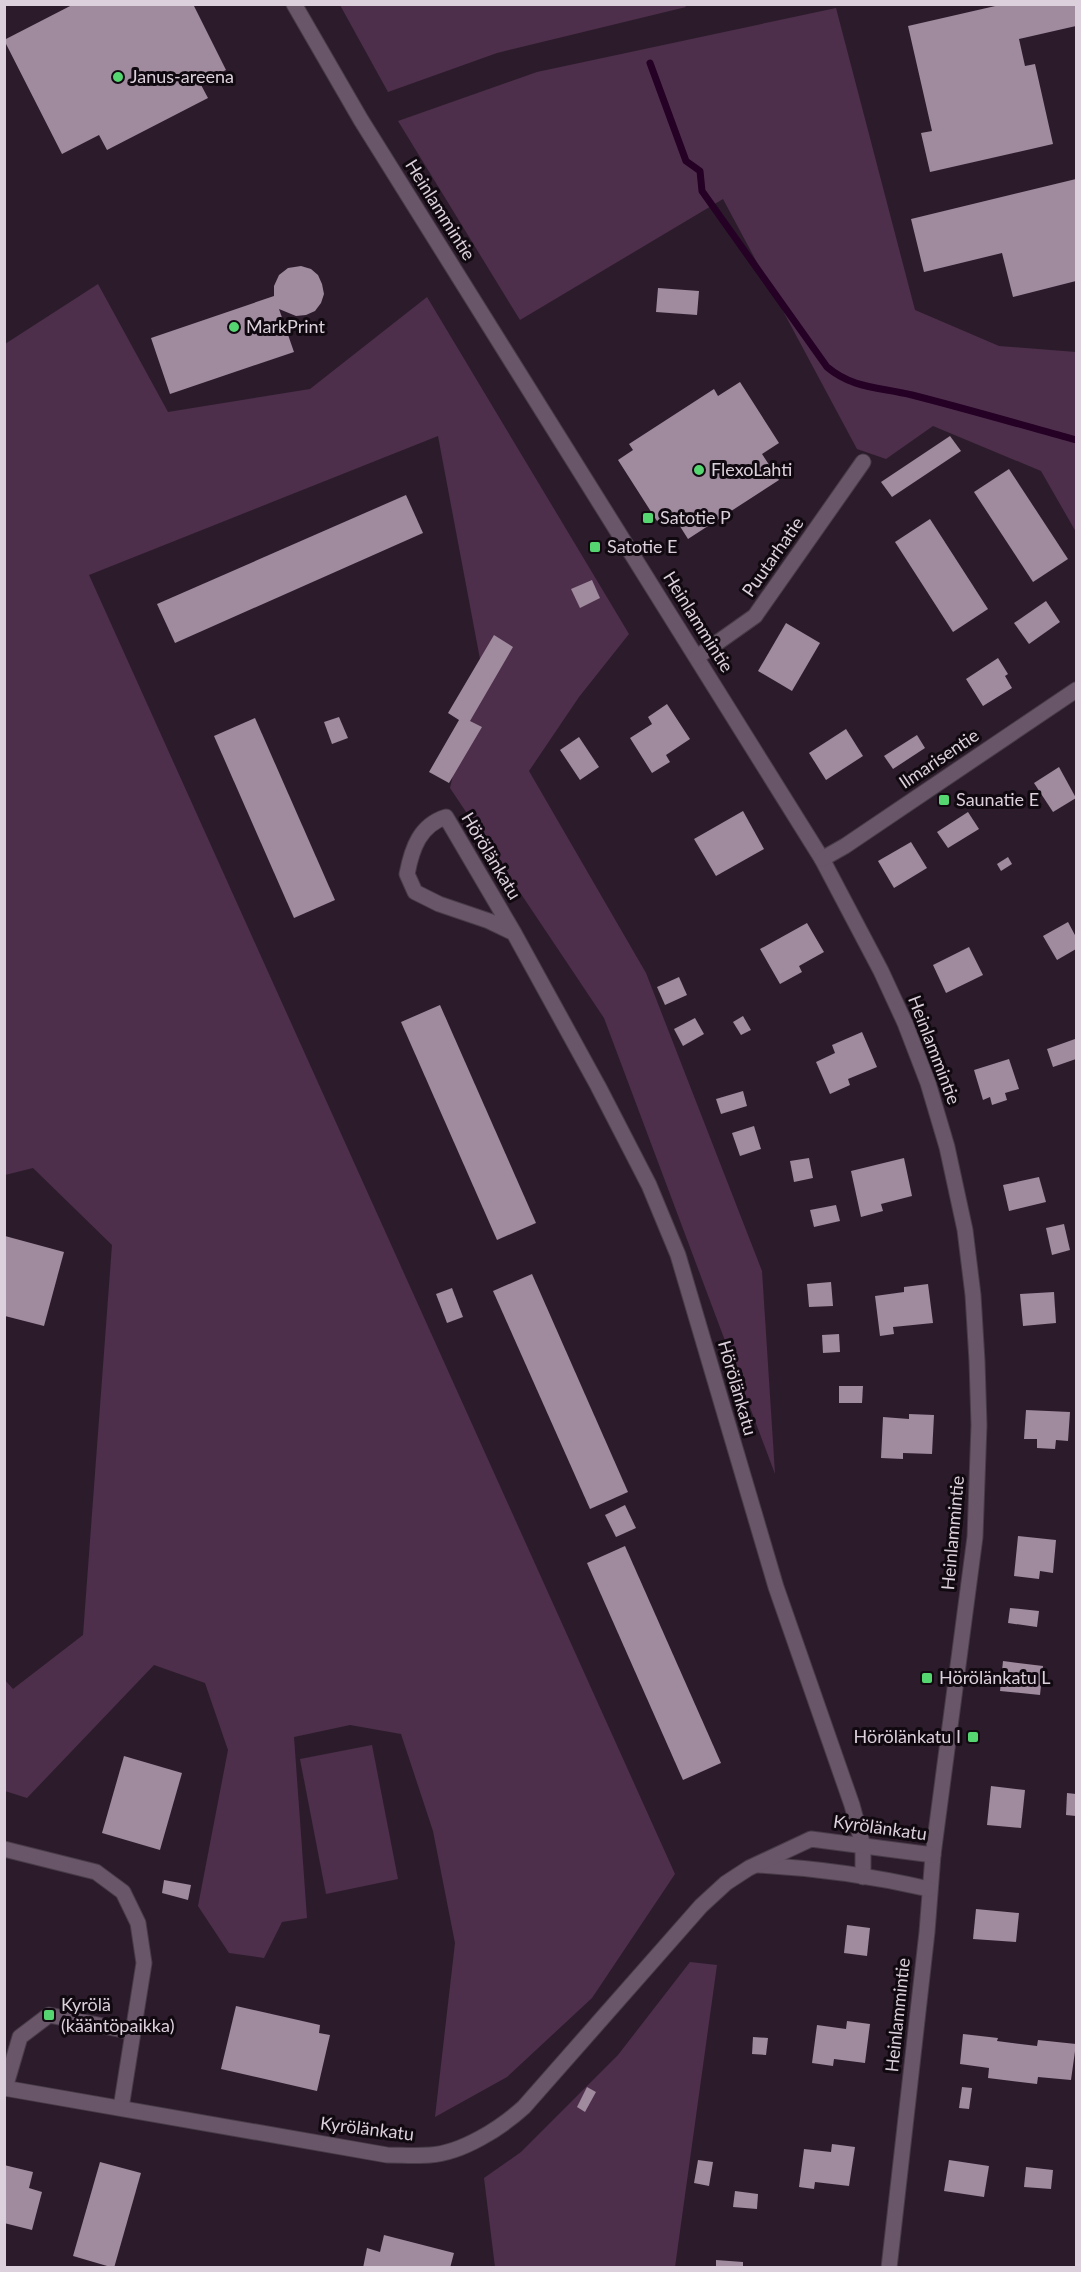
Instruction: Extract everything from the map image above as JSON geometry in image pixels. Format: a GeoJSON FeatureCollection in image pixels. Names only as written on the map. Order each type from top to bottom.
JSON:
{"type":"FeatureCollection","features":[{"type":"Feature","properties":{"kind":"street","name":"Heinlammintie"},"geometry":{"type":"LineString","coordinates":[[294,4],[367,130],[822,859],[881,971],[905,1023],[928,1083],[947,1147],[965,1230],[973,1295],[979,1425],[975,1537],[933,1855],[927,1932],[889,2268]]}},
{"type":"Feature","properties":{"kind":"street","name":"Puutarhatie"},"geometry":{"type":"LineString","coordinates":[[697,657],[755,616],[863,462]]}},
{"type":"Feature","properties":{"kind":"street","name":"Ilmarisentie"},"geometry":{"type":"LineString","coordinates":[[822,859],[845,846],[1077,690]]}},
{"type":"Feature","properties":{"kind":"street","name":"Hörölänkatu"},"geometry":{"type":"LineString","coordinates":[[514,933],[415,892],[407,874],[421,832],[438,819],[446,817],[514,933],[649,1185],[678,1255],[776,1587],[852,1805],[863,1846],[863,1877]]}},
{"type":"Feature","properties":{"kind":"street","name":"Kyrölänkatu"},"geometry":{"type":"LineString","coordinates":[[5,2088],[387,2155],[432,2155],[459,2147],[506,2123],[524,2107],[701,1906],[726,1883],[756,1865],[811,1839],[933,1855]]}},
{"type":"Feature","properties":{"kind":"street"},"geometry":{"type":"LineString","coordinates":[[4,1848],[96,1872],[123,1892],[138,1923],[144,1963],[121,2108]]}},
{"type":"Feature","properties":{"kind":"street"},"geometry":{"type":"LineString","coordinates":[[756,1865],[797,1867],[883,1878],[930,1889]]}},
{"type":"Feature","properties":{"kind":"street"},"geometry":{"type":"LineString","coordinates":[[5,2088],[20,2037],[49,2015],[133,2032]]}},
{"type":"Feature","properties":{"kind":"shaded area"},"geometry":{"type":"Polygon","coordinates":[[[684,4],[686,7],[497,53],[388,92],[340,5],[684,4]]]}},
{"type":"Feature","properties":{"kind":"shaded area"},"geometry":{"type":"Polygon","coordinates":[[[836,8],[915,310],[999,346],[1076,352],[1076,532],[1041,471],[933,426],[886,459],[857,449],[723,199],[520,320],[398,121],[537,72],[836,8]]]}},
{"type":"Feature","properties":{"kind":"shaded area"},"geometry":{"type":"Polygon","coordinates":[[[98,284],[168,412],[310,389],[427,297],[629,634],[579,697],[529,771],[646,973],[762,1271],[775,1474],[604,1018],[450,788],[480,659],[438,436],[89,575],[675,1874],[592,1998],[507,2077],[435,2117],[455,1943],[433,1831],[401,1734],[350,1725],[294,1737],[307,1918],[282,1922],[264,1958],[229,1953],[198,1906],[228,1750],[205,1683],[154,1665],[27,1798],[5,1791],[4,1679],[13,1689],[83,1635],[112,1245],[33,1168],[5,1175],[5,344],[98,284]]]}},
{"type":"Feature","properties":{"kind":"shaded area"},"geometry":{"type":"Polygon","coordinates":[[[372,1745],[398,1879],[326,1894],[300,1759],[372,1745]]]}},
{"type":"Feature","properties":{"kind":"shaded area"},"geometry":{"type":"Polygon","coordinates":[[[690,1962],[717,1965],[675,2267],[495,2267],[484,2178],[521,2152],[618,2055],[690,1962]]]}},
{"type":"Feature","properties":{"kind":"building","name":"Janus-areena"},"geometry":{"type":"Polygon","coordinates":[[[74,4],[193,4],[226,70],[200,83],[208,98],[107,150],[99,135],[62,154],[4,40],[74,4]]]}},
{"type":"Feature","properties":{"kind":"building"},"geometry":{"type":"Polygon","coordinates":[[[1004,4],[1076,4],[1076,26],[1019,39],[1025,66],[1035,64],[1053,144],[930,172],[921,133],[932,131],[908,26],[1004,4]]]}},
{"type":"Feature","properties":{"kind":"building"},"geometry":{"type":"Polygon","coordinates":[[[1076,179],[1076,281],[1013,297],[1002,253],[924,272],[911,219],[1076,179]]]}},
{"type":"Feature","properties":{"kind":"building","name":"MarkPrint"},"geometry":{"type":"Polygon","coordinates":[[[301,266],[311,269],[318,275],[324,294],[315,311],[306,315],[296,316],[279,309],[294,352],[170,394],[151,338],[274,296],[274,286],[279,275],[288,268],[301,266]]]}},
{"type":"Feature","properties":{"kind":"building"},"geometry":{"type":"Polygon","coordinates":[[[658,288],[699,291],[697,315],[656,312],[658,288]]]}},
{"type":"Feature","properties":{"kind":"building","name":"FlexoLahti"},"geometry":{"type":"Polygon","coordinates":[[[740,382],[779,443],[762,454],[779,480],[688,539],[671,512],[657,521],[618,460],[633,450],[629,444],[714,389],[718,396],[740,382]]]}},
{"type":"Feature","properties":{"kind":"building"},"geometry":{"type":"Polygon","coordinates":[[[950,436],[961,451],[892,497],[881,482],[950,436]]]}},
{"type":"Feature","properties":{"kind":"building"},"geometry":{"type":"Polygon","coordinates":[[[1009,469],[1068,559],[1033,582],[974,492],[1009,469]]]}},
{"type":"Feature","properties":{"kind":"building"},"geometry":{"type":"Polygon","coordinates":[[[406,495],[423,533],[175,643],[157,604],[406,495]]]}},
{"type":"Feature","properties":{"kind":"building"},"geometry":{"type":"Polygon","coordinates":[[[930,519],[988,609],[953,632],[895,542],[930,519]]]}},
{"type":"Feature","properties":{"kind":"building"},"geometry":{"type":"Polygon","coordinates":[[[592,580],[600,598],[580,608],[571,589],[592,580]]]}},
{"type":"Feature","properties":{"kind":"building"},"geometry":{"type":"Polygon","coordinates":[[[1046,601],[1060,622],[1029,644],[1014,623],[1046,601]]]}},
{"type":"Feature","properties":{"kind":"building"},"geometry":{"type":"Polygon","coordinates":[[[786,623],[820,643],[792,691],[758,671],[786,623]]]}},
{"type":"Feature","properties":{"kind":"building"},"geometry":{"type":"Polygon","coordinates":[[[494,635],[513,647],[470,721],[482,727],[449,783],[429,772],[459,720],[448,713],[494,635]]]}},
{"type":"Feature","properties":{"kind":"building"},"geometry":{"type":"Polygon","coordinates":[[[998,658],[1008,674],[1005,676],[1012,688],[983,706],[966,679],[998,658]]]}},
{"type":"Feature","properties":{"kind":"building"},"geometry":{"type":"Polygon","coordinates":[[[667,704],[690,739],[666,755],[670,762],[652,773],[630,738],[652,724],[648,717],[667,704]]]}},
{"type":"Feature","properties":{"kind":"building"},"geometry":{"type":"Polygon","coordinates":[[[339,717],[348,738],[332,744],[324,722],[339,717]]]}},
{"type":"Feature","properties":{"kind":"building"},"geometry":{"type":"Polygon","coordinates":[[[255,718],[335,900],[294,918],[214,736],[255,718]]]}},
{"type":"Feature","properties":{"kind":"building"},"geometry":{"type":"Polygon","coordinates":[[[846,729],[863,756],[826,780],[809,753],[846,729]]]}},
{"type":"Feature","properties":{"kind":"building"},"geometry":{"type":"Polygon","coordinates":[[[917,735],[925,748],[893,769],[884,756],[917,735]]]}},
{"type":"Feature","properties":{"kind":"building"},"geometry":{"type":"Polygon","coordinates":[[[579,737],[599,767],[580,780],[560,750],[579,737]]]}},
{"type":"Feature","properties":{"kind":"building"},"geometry":{"type":"Polygon","coordinates":[[[1059,767],[1076,798],[1053,812],[1034,783],[1059,767]]]}},
{"type":"Feature","properties":{"kind":"building"},"geometry":{"type":"Polygon","coordinates":[[[743,811],[764,849],[716,876],[694,839],[743,811]]]}},
{"type":"Feature","properties":{"kind":"building"},"geometry":{"type":"Polygon","coordinates":[[[968,812],[979,829],[948,848],[937,832],[968,812]]]}},
{"type":"Feature","properties":{"kind":"building"},"geometry":{"type":"Polygon","coordinates":[[[911,842],[927,868],[894,888],[878,861],[911,842]]]}},
{"type":"Feature","properties":{"kind":"building"},"geometry":{"type":"Polygon","coordinates":[[[1008,857],[1012,864],[1001,871],[997,864],[1008,857]]]}},
{"type":"Feature","properties":{"kind":"building"},"geometry":{"type":"Polygon","coordinates":[[[1068,922],[1076,937],[1076,949],[1057,960],[1043,936],[1068,922]]]}},
{"type":"Feature","properties":{"kind":"building"},"geometry":{"type":"Polygon","coordinates":[[[807,923],[824,952],[799,966],[802,972],[780,984],[760,949],[807,923]]]}},
{"type":"Feature","properties":{"kind":"building"},"geometry":{"type":"Polygon","coordinates":[[[969,947],[983,975],[946,993],[933,965],[969,947]]]}},
{"type":"Feature","properties":{"kind":"building"},"geometry":{"type":"Polygon","coordinates":[[[679,977],[687,995],[665,1005],[657,987],[679,977]]]}},
{"type":"Feature","properties":{"kind":"building"},"geometry":{"type":"Polygon","coordinates":[[[440,1005],[536,1223],[497,1240],[401,1022],[440,1005]]]}},
{"type":"Feature","properties":{"kind":"building"},"geometry":{"type":"Polygon","coordinates":[[[743,1016],[751,1030],[741,1035],[733,1022],[743,1016]]]}},
{"type":"Feature","properties":{"kind":"building"},"geometry":{"type":"Polygon","coordinates":[[[695,1018],[704,1034],[683,1046],[674,1029],[695,1018]]]}},
{"type":"Feature","properties":{"kind":"building"},"geometry":{"type":"Polygon","coordinates":[[[862,1032],[877,1067],[848,1079],[850,1085],[830,1094],[816,1062],[835,1053],[832,1045],[862,1032]]]}},
{"type":"Feature","properties":{"kind":"building"},"geometry":{"type":"Polygon","coordinates":[[[1075,1039],[1076,1059],[1053,1067],[1047,1049],[1075,1039]]]}},
{"type":"Feature","properties":{"kind":"building"},"geometry":{"type":"Polygon","coordinates":[[[1009,1059],[1019,1089],[1005,1093],[1007,1100],[992,1105],[990,1097],[983,1100],[974,1070],[1009,1059]]]}},
{"type":"Feature","properties":{"kind":"building"},"geometry":{"type":"Polygon","coordinates":[[[743,1091],[747,1106],[721,1114],[716,1099],[743,1091]]]}},
{"type":"Feature","properties":{"kind":"building"},"geometry":{"type":"Polygon","coordinates":[[[754,1126],[761,1149],[740,1156],[732,1133],[754,1126]]]}},
{"type":"Feature","properties":{"kind":"building"},"geometry":{"type":"Polygon","coordinates":[[[809,1158],[813,1178],[794,1182],[790,1161],[809,1158]]]}},
{"type":"Feature","properties":{"kind":"building"},"geometry":{"type":"Polygon","coordinates":[[[904,1158],[912,1196],[881,1204],[883,1211],[861,1217],[851,1171],[904,1158]]]}},
{"type":"Feature","properties":{"kind":"building"},"geometry":{"type":"Polygon","coordinates":[[[1039,1177],[1046,1202],[1009,1211],[1003,1185],[1039,1177]]]}},
{"type":"Feature","properties":{"kind":"building"},"geometry":{"type":"Polygon","coordinates":[[[836,1205],[840,1221],[814,1227],[810,1210],[836,1205]]]}},
{"type":"Feature","properties":{"kind":"building"},"geometry":{"type":"Polygon","coordinates":[[[1064,1224],[1070,1250],[1052,1255],[1046,1228],[1064,1224]]]}},
{"type":"Feature","properties":{"kind":"building"},"geometry":{"type":"Polygon","coordinates":[[[5,1236],[64,1252],[44,1326],[5,1316],[5,1236]]]}},
{"type":"Feature","properties":{"kind":"building"},"geometry":{"type":"Polygon","coordinates":[[[532,1274],[628,1492],[590,1509],[493,1291],[532,1274]]]}},
{"type":"Feature","properties":{"kind":"building"},"geometry":{"type":"Polygon","coordinates":[[[831,1282],[833,1306],[809,1307],[807,1284],[831,1282]]]}},
{"type":"Feature","properties":{"kind":"building"},"geometry":{"type":"Polygon","coordinates":[[[928,1284],[933,1323],[893,1327],[894,1334],[880,1336],[875,1296],[904,1292],[904,1287],[928,1284]]]}},
{"type":"Feature","properties":{"kind":"building"},"geometry":{"type":"Polygon","coordinates":[[[452,1288],[463,1317],[447,1323],[436,1294],[452,1288]]]}},
{"type":"Feature","properties":{"kind":"building"},"geometry":{"type":"Polygon","coordinates":[[[1054,1292],[1056,1323],[1023,1326],[1020,1294],[1054,1292]]]}},
{"type":"Feature","properties":{"kind":"building"},"geometry":{"type":"Polygon","coordinates":[[[839,1334],[840,1352],[823,1353],[822,1335],[839,1334]]]}},
{"type":"Feature","properties":{"kind":"building"},"geometry":{"type":"Polygon","coordinates":[[[839,1386],[863,1386],[862,1403],[839,1403],[839,1386]]]}},
{"type":"Feature","properties":{"kind":"building"},"geometry":{"type":"Polygon","coordinates":[[[1026,1410],[1070,1412],[1068,1441],[1056,1440],[1055,1449],[1037,1448],[1037,1439],[1024,1439],[1026,1410]]]}},
{"type":"Feature","properties":{"kind":"building"},"geometry":{"type":"Polygon","coordinates":[[[909,1414],[934,1415],[932,1454],[903,1453],[903,1459],[881,1458],[883,1417],[909,1419],[909,1414]]]}},
{"type":"Feature","properties":{"kind":"building"},"geometry":{"type":"Polygon","coordinates":[[[625,1505],[636,1528],[616,1537],[605,1515],[625,1505]]]}},
{"type":"Feature","properties":{"kind":"building"},"geometry":{"type":"Polygon","coordinates":[[[1018,1536],[1056,1540],[1053,1573],[1040,1571],[1039,1579],[1014,1576],[1018,1536]]]}},
{"type":"Feature","properties":{"kind":"building"},"geometry":{"type":"Polygon","coordinates":[[[625,1546],[721,1763],[683,1780],[587,1563],[625,1546]]]}},
{"type":"Feature","properties":{"kind":"building"},"geometry":{"type":"Polygon","coordinates":[[[1010,1608],[1039,1611],[1037,1627],[1008,1623],[1010,1608]]]}},
{"type":"Feature","properties":{"kind":"building"},"geometry":{"type":"Polygon","coordinates":[[[1003,1661],[1043,1666],[1040,1695],[1000,1691],[1003,1661]]]}},
{"type":"Feature","properties":{"kind":"building"},"geometry":{"type":"Polygon","coordinates":[[[124,1756],[182,1773],[160,1850],[102,1833],[124,1756]]]}},
{"type":"Feature","properties":{"kind":"building"},"geometry":{"type":"Polygon","coordinates":[[[991,1786],[1025,1790],[1021,1828],[987,1825],[991,1786]]]}},
{"type":"Feature","properties":{"kind":"building"},"geometry":{"type":"Polygon","coordinates":[[[1067,1793],[1076,1794],[1076,1816],[1066,1815],[1067,1793]]]}},
{"type":"Feature","properties":{"kind":"building"},"geometry":{"type":"Polygon","coordinates":[[[164,1880],[191,1885],[188,1900],[162,1893],[164,1880]]]}},
{"type":"Feature","properties":{"kind":"building"},"geometry":{"type":"Polygon","coordinates":[[[976,1909],[1019,1913],[1016,1942],[973,1939],[976,1909]]]}},
{"type":"Feature","properties":{"kind":"building"},"geometry":{"type":"Polygon","coordinates":[[[847,1925],[870,1928],[867,1956],[844,1953],[847,1925]]]}},
{"type":"Feature","properties":{"kind":"building"},"geometry":{"type":"Polygon","coordinates":[[[236,2006],[320,2025],[319,2033],[330,2035],[317,2091],[221,2069],[236,2006]]]}},
{"type":"Feature","properties":{"kind":"building"},"geometry":{"type":"Polygon","coordinates":[[[847,2021],[870,2024],[865,2063],[834,2059],[833,2066],[812,2063],[817,2025],[846,2029],[847,2021]]]}},
{"type":"Feature","properties":{"kind":"building"},"geometry":{"type":"Polygon","coordinates":[[[963,2034],[1037,2046],[1038,2040],[1076,2044],[1071,2080],[1038,2077],[1037,2084],[988,2078],[989,2068],[960,2064],[963,2034]]]}},
{"type":"Feature","properties":{"kind":"building"},"geometry":{"type":"Polygon","coordinates":[[[753,2037],[768,2038],[766,2055],[752,2054],[753,2037]]]}},
{"type":"Feature","properties":{"kind":"building"},"geometry":{"type":"Polygon","coordinates":[[[587,2087],[596,2092],[585,2112],[577,2107],[587,2087]]]}},
{"type":"Feature","properties":{"kind":"building"},"geometry":{"type":"Polygon","coordinates":[[[962,2087],[972,2088],[969,2109],[959,2108],[962,2087]]]}},
{"type":"Feature","properties":{"kind":"building"},"geometry":{"type":"Polygon","coordinates":[[[832,2144],[855,2147],[849,2186],[815,2182],[814,2189],[799,2187],[804,2149],[831,2152],[832,2144]]]}},
{"type":"Feature","properties":{"kind":"building"},"geometry":{"type":"Polygon","coordinates":[[[698,2160],[713,2162],[709,2186],[694,2183],[698,2160]]]}},
{"type":"Feature","properties":{"kind":"building"},"geometry":{"type":"Polygon","coordinates":[[[949,2160],[989,2166],[984,2197],[944,2191],[949,2160]]]}},
{"type":"Feature","properties":{"kind":"building"},"geometry":{"type":"Polygon","coordinates":[[[100,2162],[141,2173],[114,2268],[73,2256],[100,2162]]]}},
{"type":"Feature","properties":{"kind":"building"},"geometry":{"type":"Polygon","coordinates":[[[4,2165],[33,2172],[29,2188],[42,2192],[32,2230],[4,2223],[4,2165]]]}},
{"type":"Feature","properties":{"kind":"building"},"geometry":{"type":"Polygon","coordinates":[[[1026,2167],[1053,2170],[1051,2189],[1024,2187],[1026,2167]]]}},
{"type":"Feature","properties":{"kind":"building"},"geometry":{"type":"Polygon","coordinates":[[[735,2191],[758,2194],[757,2209],[733,2207],[735,2191]]]}},
{"type":"Feature","properties":{"kind":"building"},"geometry":{"type":"Polygon","coordinates":[[[384,2235],[454,2253],[450,2268],[363,2268],[367,2248],[380,2252],[384,2235]]]}},
{"type":"Feature","properties":{"kind":"building"},"geometry":{"type":"Polygon","coordinates":[[[716,2260],[743,2262],[743,2268],[716,2268],[716,2260]]]}},
{"type":"Feature","properties":{"kind":"waterway"},"geometry":{"type":"LineString","coordinates":[[650,63],[686,161],[700,171],[702,191],[827,367],[847,380],[867,386],[974,411],[1076,440]]}},
{"type":"Feature","properties":{"kind":"place","name":"Janus-areena"},"geometry":{"type":"Point","coordinates":[118,77]}},
{"type":"Feature","properties":{"kind":"place","name":"MarkPrint"},"geometry":{"type":"Point","coordinates":[234,327]}},
{"type":"Feature","properties":{"kind":"place","name":"FlexoLahti"},"geometry":{"type":"Point","coordinates":[699,470]}},
{"type":"Feature","properties":{"kind":"place","name":"Satotie P"},"geometry":{"type":"Point","coordinates":[648,518]}},
{"type":"Feature","properties":{"kind":"place","name":"Satotie E"},"geometry":{"type":"Point","coordinates":[595,547]}},
{"type":"Feature","properties":{"kind":"place","name":"Saunatie E"},"geometry":{"type":"Point","coordinates":[944,800]}},
{"type":"Feature","properties":{"kind":"place","name":"Hörölänkatu L"},"geometry":{"type":"Point","coordinates":[927,1678]}},
{"type":"Feature","properties":{"kind":"place","name":"Hörölänkatu I"},"geometry":{"type":"Point","coordinates":[973,1737]}},
{"type":"Feature","properties":{"kind":"place","name":"Kyrölä (kääntöpaikka)"},"geometry":{"type":"Point","coordinates":[49,2015]}}]}
